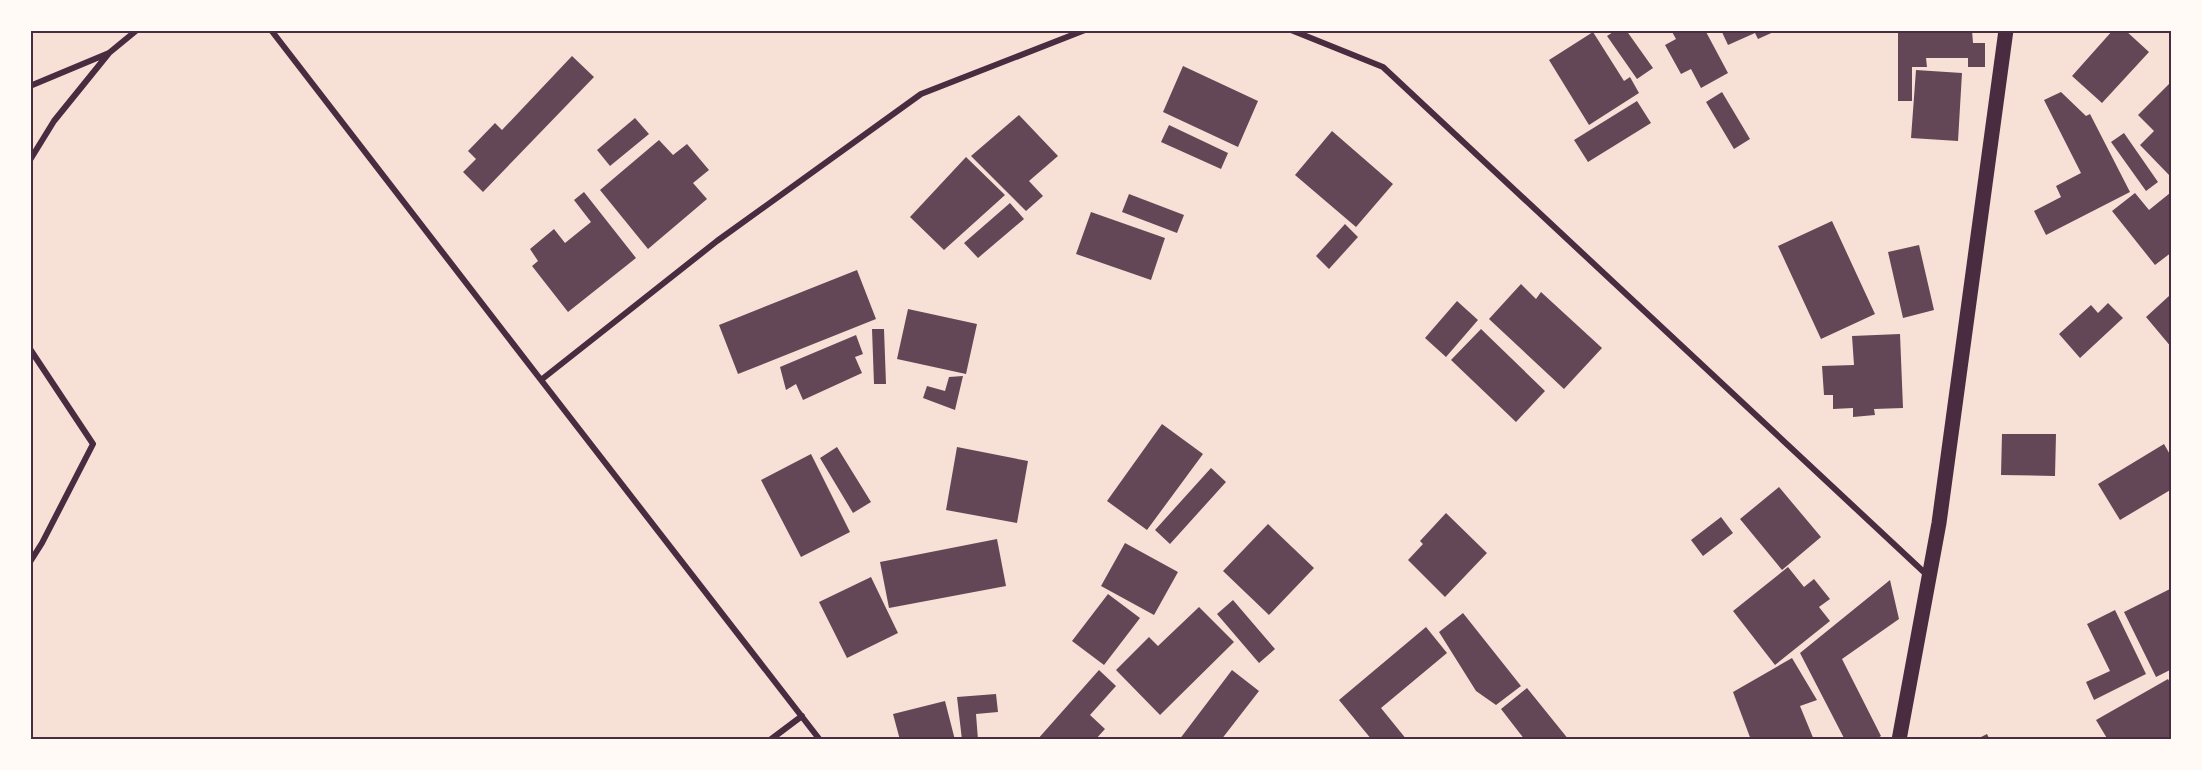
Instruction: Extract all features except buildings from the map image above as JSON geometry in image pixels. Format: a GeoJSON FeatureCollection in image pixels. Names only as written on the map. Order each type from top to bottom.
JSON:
{"type":"FeatureCollection","features":[{"type":"Feature","properties":{"kind":"main road"},"geometry":{"type":"LineString","coordinates":[[1899,740],[1940,523],[2006,30]]}},
{"type":"Feature","properties":{"kind":"street"},"geometry":{"type":"LineString","coordinates":[[30,160],[54,121],[109,53],[137,30]]}},
{"type":"Feature","properties":{"kind":"street"},"geometry":{"type":"LineString","coordinates":[[271,30],[820,740]]}},
{"type":"Feature","properties":{"kind":"street"},"geometry":{"type":"LineString","coordinates":[[541,380],[717,241],[921,94],[1085,30]]}},
{"type":"Feature","properties":{"kind":"street"},"geometry":{"type":"LineString","coordinates":[[1291,30],[1383,67],[1930,578]]}},
{"type":"Feature","properties":{"kind":"street"},"geometry":{"type":"LineString","coordinates":[[30,87],[109,53]]}},
{"type":"Feature","properties":{"kind":"street"},"geometry":{"type":"LineString","coordinates":[[30,349],[93,444],[30,562]]}},
{"type":"Feature","properties":{"kind":"street"},"geometry":{"type":"LineString","coordinates":[[770,740],[802,716]]}}]}
